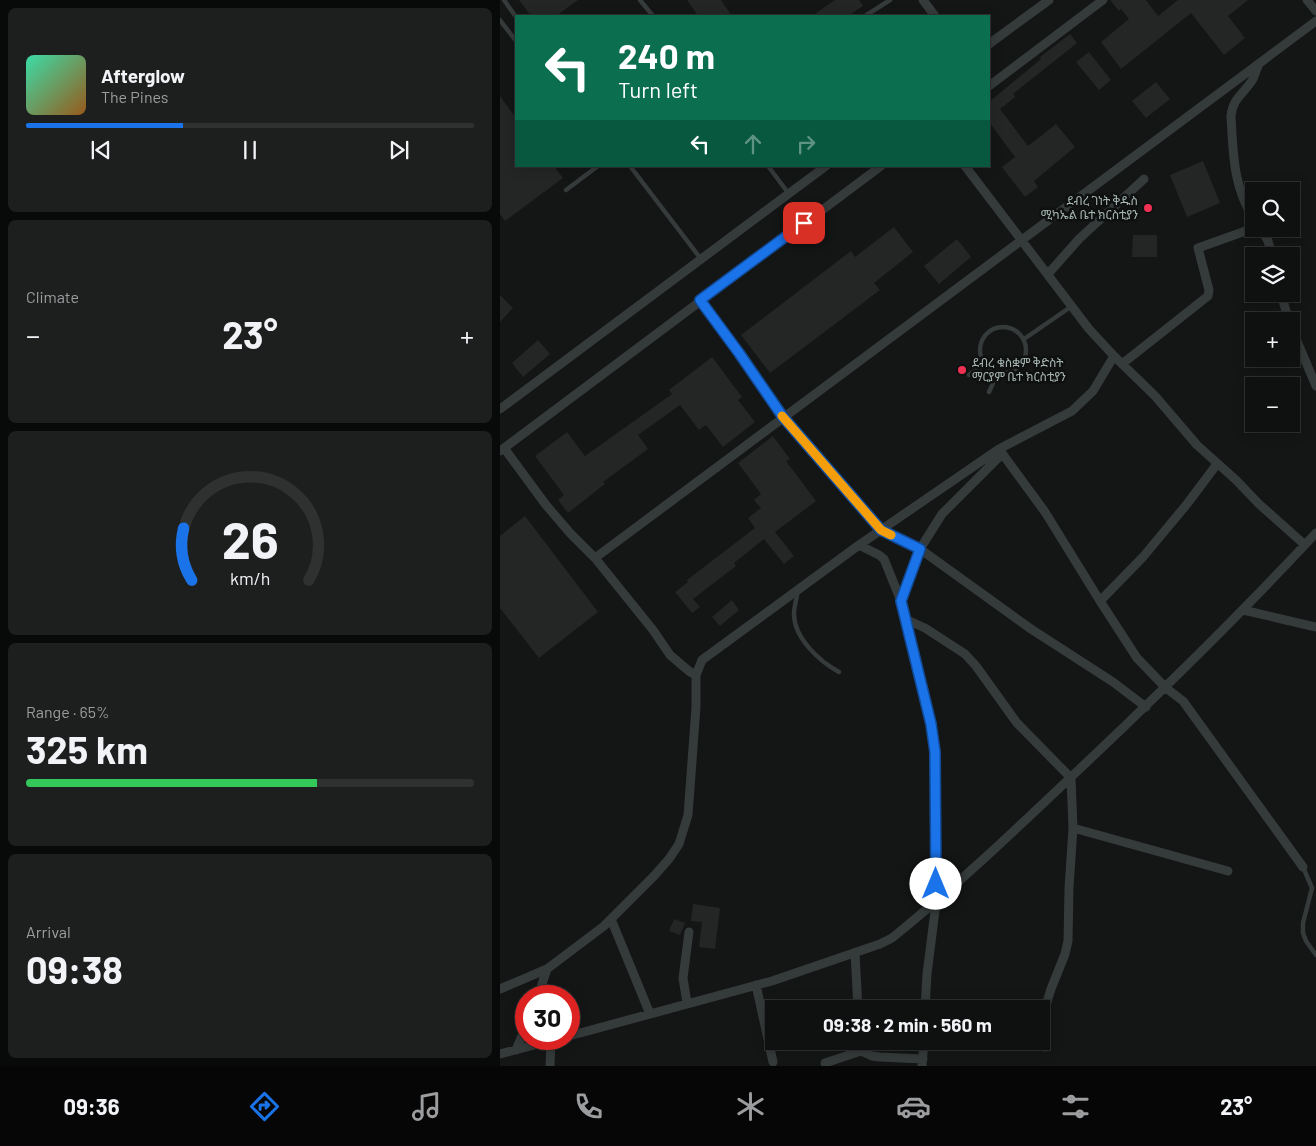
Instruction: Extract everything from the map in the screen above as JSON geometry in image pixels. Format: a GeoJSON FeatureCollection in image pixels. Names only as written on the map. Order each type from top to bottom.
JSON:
{"type":"FeatureCollection","features":[{"type":"Feature","properties":{"kind":"street"},"geometry":{"type":"LineString","coordinates":[[923,0],[934,15]]}},
{"type":"Feature","properties":{"kind":"street"},"geometry":{"type":"LineString","coordinates":[[990,43],[1049,0]]}},
{"type":"Feature","properties":{"kind":"street"},"geometry":{"type":"LineString","coordinates":[[990,85],[1103,0]]}},
{"type":"Feature","properties":{"kind":"street"},"geometry":{"type":"LineString","coordinates":[[1307,0],[1316,11]]}},
{"type":"Feature","properties":{"kind":"street"},"geometry":{"type":"LineString","coordinates":[[595,558],[1316,21]]}},
{"type":"Feature","properties":{"kind":"street"},"geometry":{"type":"LineString","coordinates":[[1245,204],[1237,177],[1231,116],[1236,99],[1252,79],[1259,62]]}},
{"type":"Feature","properties":{"kind":"street"},"geometry":{"type":"LineString","coordinates":[[500,409],[825,167]]}},
{"type":"Feature","properties":{"kind":"street"},"geometry":{"type":"LineString","coordinates":[[696,675],[670,655],[595,558],[570,533],[502,450],[880,167]]}},
{"type":"Feature","properties":{"kind":"street"},"geometry":{"type":"LineString","coordinates":[[966,167],[1072,306],[1114,356],[1155,396],[1197,445],[1305,545]]}},
{"type":"Feature","properties":{"kind":"street"},"geometry":{"type":"LineString","coordinates":[[1048,274],[1079,239],[1144,179]]}},
{"type":"Feature","properties":{"kind":"street"},"geometry":{"type":"LineString","coordinates":[[1122,364],[1208,296],[1198,248],[1245,231]]}},
{"type":"Feature","properties":{"kind":"street"},"geometry":{"type":"LineString","coordinates":[[700,300],[783,417],[881,530],[920,549],[1031,629],[1113,682],[1146,707]]}},
{"type":"Feature","properties":{"kind":"street"},"geometry":{"type":"LineString","coordinates":[[1300,348],[1316,386]]}},
{"type":"Feature","properties":{"kind":"street"},"geometry":{"type":"LineString","coordinates":[[500,989],[547,969],[589,938],[659,870],[679,844],[688,815],[696,707],[696,675],[702,660],[881,530],[1000,452],[1072,411],[1093,391],[1114,356]]}},
{"type":"Feature","properties":{"kind":"street"},"geometry":{"type":"LineString","coordinates":[[901,601],[920,549],[942,514],[1000,452]]}},
{"type":"Feature","properties":{"kind":"street"},"geometry":{"type":"LineString","coordinates":[[1000,452],[1045,512],[1137,658],[1166,688],[1183,701],[1303,867]]}},
{"type":"Feature","properties":{"kind":"street"},"geometry":{"type":"LineString","coordinates":[[1100,601],[1143,557],[1217,464]]}},
{"type":"Feature","properties":{"kind":"street"},"geometry":{"type":"LineString","coordinates":[[580,1033],[756,985],[854,953],[892,938],[936,903],[1166,688],[1316,533]]}},
{"type":"Feature","properties":{"kind":"street"},"geometry":{"type":"LineString","coordinates":[[859,545],[880,555],[884,559],[901,601],[931,724],[935,752],[936,903],[926,1000]]}},
{"type":"Feature","properties":{"kind":"street"},"geometry":{"type":"LineString","coordinates":[[1243,610],[1316,627]]}},
{"type":"Feature","properties":{"kind":"street"},"geometry":{"type":"LineString","coordinates":[[905,619],[924,628],[965,654],[976,666],[1017,723],[1071,778],[1074,828],[1069,888],[1068,941],[1048,1000]]}},
{"type":"Feature","properties":{"kind":"street"},"geometry":{"type":"LineString","coordinates":[[1074,828],[1228,871]]}},
{"type":"Feature","properties":{"kind":"street"},"geometry":{"type":"LineString","coordinates":[[611,918],[650,1014]]}},
{"type":"Feature","properties":{"kind":"street"},"geometry":{"type":"LineString","coordinates":[[687,1004],[683,978],[689,932]]}},
{"type":"Feature","properties":{"kind":"street"},"geometry":{"type":"LineString","coordinates":[[854,953],[857,1000]]}},
{"type":"Feature","properties":{"kind":"street"},"geometry":{"type":"LineString","coordinates":[[542,985],[547,969]]}},
{"type":"Feature","properties":{"kind":"street"},"geometry":{"type":"LineString","coordinates":[[756,985],[773,1062]]}},
{"type":"Feature","properties":{"kind":"street"},"geometry":{"type":"LineString","coordinates":[[500,1054],[516,1050]]}},
{"type":"Feature","properties":{"kind":"street"},"geometry":{"type":"LineString","coordinates":[[550,1066],[551,1050]]}},
{"type":"Feature","properties":{"kind":"street"},"geometry":{"type":"LineString","coordinates":[[825,1063],[861,1051],[880,1058],[923,1062]]}},
{"type":"Feature","properties":{"kind":"lane"},"geometry":{"type":"LineString","coordinates":[[504,0],[515,15]]}},
{"type":"Feature","properties":{"kind":"lane"},"geometry":{"type":"LineString","coordinates":[[640,0],[652,15]]}},
{"type":"Feature","properties":{"kind":"lane"},"geometry":{"type":"LineString","coordinates":[[867,15],[890,0]]}},
{"type":"Feature","properties":{"kind":"lane"},"geometry":{"type":"LineString","coordinates":[[500,20],[515,40]]}},
{"type":"Feature","properties":{"kind":"lane"},"geometry":{"type":"LineString","coordinates":[[566,190],[597,167]]}},
{"type":"Feature","properties":{"kind":"lane"},"geometry":{"type":"LineString","coordinates":[[631,167],[701,260]]}},
{"type":"Feature","properties":{"kind":"lane"},"geometry":{"type":"LineString","coordinates":[[769,167],[789,194]]}},
{"type":"Feature","properties":{"kind":"lane"},"geometry":{"type":"LineString","coordinates":[[1024,340],[1072,306]]}},
{"type":"Feature","properties":{"kind":"lane"},"geometry":{"type":"LineString","coordinates":[[1007,327],[1017,331],[1024,340],[1026,350],[1020,365],[1011,371],[998,372],[986,364],[981,354],[981,344],[991,330],[1007,327]]}},
{"type":"Feature","properties":{"kind":"lane"},"geometry":{"type":"LineString","coordinates":[[969,375],[986,364]]}},
{"type":"Feature","properties":{"kind":"lane"},"geometry":{"type":"LineString","coordinates":[[989,392],[998,372]]}},
{"type":"Feature","properties":{"kind":"lane"},"geometry":{"type":"LineString","coordinates":[[798,589],[794,614],[800,634],[824,661],[839,672]]}},
{"type":"Feature","properties":{"kind":"lane"},"geometry":{"type":"LineString","coordinates":[[1303,867],[1312,888],[1303,923],[1303,933],[1316,955]]}},
{"type":"Feature","properties":{"kind":"building"},"geometry":{"type":"Polygon","coordinates":[[[519,0],[578,0],[557,15],[530,15],[519,0]]]}},
{"type":"Feature","properties":{"kind":"building"},"geometry":{"type":"Polygon","coordinates":[[[687,0],[721,0],[731,15],[697,15],[687,0]]]}},
{"type":"Feature","properties":{"kind":"building"},"geometry":{"type":"Polygon","coordinates":[[[835,0],[859,0],[863,6],[850,15],[813,15],[835,0]]]}},
{"type":"Feature","properties":{"kind":"building"},"geometry":{"type":"Polygon","coordinates":[[[1110,0],[1146,0],[1158,16],[1178,0],[1248,0],[1228,16],[1245,38],[1224,55],[1191,13],[1121,69],[1101,42],[1129,19],[1110,0]]]}},
{"type":"Feature","properties":{"kind":"building"},"geometry":{"type":"Polygon","coordinates":[[[1070,34],[1077,43],[1013,94],[1015,97],[1000,109],[1028,146],[1056,124],[1075,147],[1034,181],[1038,187],[1025,197],[1002,167],[1015,157],[990,123],[990,101],[1041,59],[1040,57],[1070,34]]]}},
{"type":"Feature","properties":{"kind":"building"},"geometry":{"type":"Polygon","coordinates":[[[1089,52],[1111,80],[1099,90],[1076,62],[1089,52]]]}},
{"type":"Feature","properties":{"kind":"building"},"geometry":{"type":"Polygon","coordinates":[[[1156,82],[1170,99],[1146,118],[1132,101],[1156,82]]]}},
{"type":"Feature","properties":{"kind":"building"},"geometry":{"type":"Polygon","coordinates":[[[500,96],[515,117],[515,167],[555,167],[563,178],[505,221],[500,214],[500,96]]]}},
{"type":"Feature","properties":{"kind":"building"},"geometry":{"type":"Polygon","coordinates":[[[1203,161],[1220,203],[1187,217],[1170,175],[1203,161]]]}},
{"type":"Feature","properties":{"kind":"building"},"geometry":{"type":"Polygon","coordinates":[[[894,227],[913,252],[874,283],[880,290],[770,373],[741,335],[851,251],[855,257],[894,227]]]}},
{"type":"Feature","properties":{"kind":"building"},"geometry":{"type":"Polygon","coordinates":[[[1133,235],[1157,235],[1157,257],[1132,257],[1133,235]]]}},
{"type":"Feature","properties":{"kind":"building"},"geometry":{"type":"Polygon","coordinates":[[[957,239],[971,257],[939,284],[924,266],[957,239]]]}},
{"type":"Feature","properties":{"kind":"building"},"geometry":{"type":"Polygon","coordinates":[[[500,295],[513,308],[500,322],[500,295]]]}},
{"type":"Feature","properties":{"kind":"building"},"geometry":{"type":"Polygon","coordinates":[[[538,340],[550,354],[523,377],[512,363],[538,340]]]}},
{"type":"Feature","properties":{"kind":"building"},"geometry":{"type":"Polygon","coordinates":[[[712,357],[742,397],[738,400],[755,422],[723,447],[706,425],[699,430],[680,405],[638,435],[648,449],[603,482],[605,484],[568,513],[558,500],[564,495],[535,456],[567,432],[585,456],[672,394],[669,390],[712,357]]]}},
{"type":"Feature","properties":{"kind":"building"},"geometry":{"type":"Polygon","coordinates":[[[773,436],[790,459],[786,461],[816,501],[775,532],[794,556],[784,564],[764,539],[734,563],[736,566],[693,599],[700,607],[692,613],[675,592],[688,582],[687,580],[755,528],[748,518],[761,508],[754,500],[761,494],[738,463],[773,436]]]}},
{"type":"Feature","properties":{"kind":"building"},"geometry":{"type":"Polygon","coordinates":[[[525,516],[598,612],[539,658],[500,608],[500,536],[525,516]]]}},
{"type":"Feature","properties":{"kind":"building"},"geometry":{"type":"Polygon","coordinates":[[[732,600],[739,610],[720,626],[712,617],[732,600]]]}},
{"type":"Feature","properties":{"kind":"building"},"geometry":{"type":"Polygon","coordinates":[[[693,904],[720,908],[715,949],[699,947],[702,922],[691,921],[693,904]]]}},
{"type":"Feature","properties":{"kind":"building"},"geometry":{"type":"Polygon","coordinates":[[[674,919],[685,923],[680,935],[669,931],[674,919]]]}},
{"type":"Feature","properties":{"kind":"slow traffic"},"geometry":{"type":"LineString","coordinates":[[782,416],[881,530],[891,535]]}},
{"type":"Feature","properties":{"kind":"place","name":"ደብረ ገነት ቅዱስ ሚካኤል ቤተ ክርስቲያን"},"geometry":{"type":"Point","coordinates":[1148,208]}},
{"type":"Feature","properties":{"kind":"place","name":"ደብረ ቁስቋም ቅድስት ማርያም ቤተ ክርስቲያን"},"geometry":{"type":"Point","coordinates":[962,370]}},
{"type":"Feature","properties":{"kind":"route"},"geometry":{"type":"LineString","coordinates":[[804,223],[700,300],[783,417],[881,530],[920,549],[901,601],[931,724],[935,752],[936,884]]}}]}
